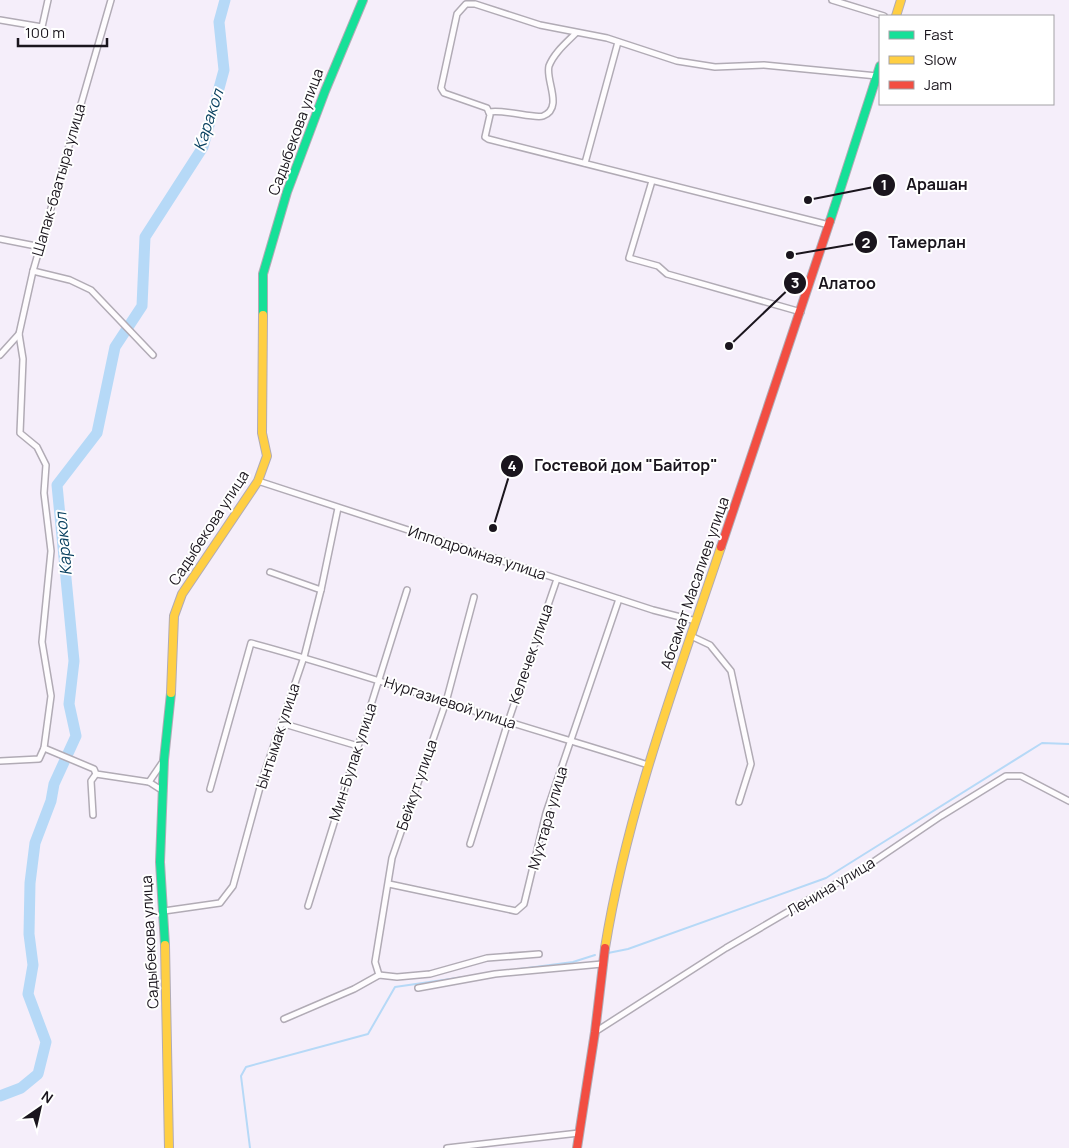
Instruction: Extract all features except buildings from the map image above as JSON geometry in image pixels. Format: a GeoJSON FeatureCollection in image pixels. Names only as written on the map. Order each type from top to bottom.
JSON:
{"type":"FeatureCollection","features":[{"type":"Feature","properties":{"kind":"street"},"geometry":{"type":"LineString","coordinates":[[0,20],[42,27],[48,0]]}},
{"type":"Feature","properties":{"kind":"street","name":"Шапак-баатыра улица"},"geometry":{"type":"LineString","coordinates":[[0,355],[19,334],[33,271],[111,0]]}},
{"type":"Feature","properties":{"kind":"street","name":"Садыбекова улица"},"geometry":{"type":"LineString","coordinates":[[169,1148],[164,911],[160,862],[164,760],[172,681],[174,616],[182,594],[258,481],[267,456],[262,433],[263,274],[287,192],[325,91],[363,0]]}},
{"type":"Feature","properties":{"kind":"street"},"geometry":{"type":"LineString","coordinates":[[832,0],[881,15]]}},
{"type":"Feature","properties":{"kind":"street"},"geometry":{"type":"LineString","coordinates":[[896,15],[901,0]]}},
{"type":"Feature","properties":{"kind":"street"},"geometry":{"type":"LineString","coordinates":[[490,112],[485,106],[444,93],[441,88],[457,14],[460,8],[466,4],[475,4],[540,25],[618,42],[676,60],[715,67],[764,65],[877,76]]}},
{"type":"Feature","properties":{"kind":"street"},"geometry":{"type":"LineString","coordinates":[[490,112],[514,112],[541,117],[548,112],[554,98],[548,80],[550,65],[559,50],[576,33]]}},
{"type":"Feature","properties":{"kind":"street"},"geometry":{"type":"LineString","coordinates":[[585,163],[618,42]]}},
{"type":"Feature","properties":{"kind":"street","name":"Абсамат Масалиев улица"},"geometry":{"type":"LineString","coordinates":[[577,1148],[595,1032],[602,964],[614,889],[624,847],[648,765],[801,312],[879,69]]}},
{"type":"Feature","properties":{"kind":"street"},"geometry":{"type":"LineString","coordinates":[[490,112],[486,134],[488,139],[829,225]]}},
{"type":"Feature","properties":{"kind":"street"},"geometry":{"type":"LineString","coordinates":[[652,181],[629,258],[658,266],[667,274],[801,312]]}},
{"type":"Feature","properties":{"kind":"street"},"geometry":{"type":"LineString","coordinates":[[0,238],[40,247]]}},
{"type":"Feature","properties":{"kind":"street"},"geometry":{"type":"LineString","coordinates":[[33,271],[70,280],[91,290],[153,355]]}},
{"type":"Feature","properties":{"kind":"street"},"geometry":{"type":"LineString","coordinates":[[0,761],[39,759],[44,748],[51,696],[42,642],[51,551],[44,493],[46,465],[36,447],[20,433],[23,359],[19,334]]}},
{"type":"Feature","properties":{"kind":"street","name":"Ипподромная улица"},"geometry":{"type":"LineString","coordinates":[[258,481],[619,599],[696,621]]}},
{"type":"Feature","properties":{"kind":"street","name":"Ынтымак улица"},"geometry":{"type":"LineString","coordinates":[[164,911],[220,904],[233,886],[262,780],[304,657],[321,590],[338,508]]}},
{"type":"Feature","properties":{"kind":"street"},"geometry":{"type":"LineString","coordinates":[[270,572],[321,590]]}},
{"type":"Feature","properties":{"kind":"street","name":"Келечек улица"},"geometry":{"type":"LineString","coordinates":[[470,844],[508,722],[557,579]]}},
{"type":"Feature","properties":{"kind":"street","name":"Мин-Булак улица"},"geometry":{"type":"LineString","coordinates":[[308,906],[407,590]]}},
{"type":"Feature","properties":{"kind":"street","name":"Бейкут улица"},"geometry":{"type":"LineString","coordinates":[[379,975],[375,962],[392,858],[446,702],[474,597]]}},
{"type":"Feature","properties":{"kind":"street","name":"Мухтара улица"},"geometry":{"type":"LineString","coordinates":[[389,884],[516,911],[524,904],[546,813],[619,599]]}},
{"type":"Feature","properties":{"kind":"street"},"geometry":{"type":"LineString","coordinates":[[691,636],[710,645],[732,671],[751,764],[740,802]]}},
{"type":"Feature","properties":{"kind":"street","name":"Нургазиевой улица"},"geometry":{"type":"LineString","coordinates":[[210,789],[251,643],[304,657],[648,765]]}},
{"type":"Feature","properties":{"kind":"street"},"geometry":{"type":"LineString","coordinates":[[281,723],[358,746]]}},
{"type":"Feature","properties":{"kind":"street"},"geometry":{"type":"LineString","coordinates":[[44,748],[94,769],[96,774]]}},
{"type":"Feature","properties":{"kind":"street"},"geometry":{"type":"LineString","coordinates":[[150,782],[164,760]]}},
{"type":"Feature","properties":{"kind":"street"},"geometry":{"type":"LineString","coordinates":[[96,774],[150,782],[163,791]]}},
{"type":"Feature","properties":{"kind":"street"},"geometry":{"type":"LineString","coordinates":[[93,815],[91,781],[96,774]]}},
{"type":"Feature","properties":{"kind":"street","name":"Ленина улица"},"geometry":{"type":"LineString","coordinates":[[595,1032],[726,948],[873,862],[941,816],[1006,776],[1021,776],[1069,801]]}},
{"type":"Feature","properties":{"kind":"street"},"geometry":{"type":"LineString","coordinates":[[284,1019],[354,989],[379,975],[397,977],[430,974],[487,958],[539,954]]}},
{"type":"Feature","properties":{"kind":"street"},"geometry":{"type":"LineString","coordinates":[[418,988],[495,974],[602,964]]}},
{"type":"Feature","properties":{"kind":"street"},"geometry":{"type":"LineString","coordinates":[[447,1148],[579,1133]]}},
{"type":"Feature","properties":{"kind":"waterway","name":"Каракол"},"geometry":{"type":"LineString","coordinates":[[0,1096],[21,1088],[38,1074],[46,1042],[28,994],[33,965],[29,934],[30,883],[35,843],[51,801],[54,784],[76,736],[69,704],[74,661],[57,485],[97,433],[115,347],[142,306],[145,237],[203,147],[224,70],[219,22],[225,0]]}},
{"type":"Feature","properties":{"kind":"waterway"},"geometry":{"type":"LineString","coordinates":[[608,953],[628,949],[826,878],[1042,743],[1069,744]]}},
{"type":"Feature","properties":{"kind":"waterway"},"geometry":{"type":"LineString","coordinates":[[520,969],[573,962],[595,955]]}},
{"type":"Feature","properties":{"kind":"waterway"},"geometry":{"type":"LineString","coordinates":[[250,1148],[241,1076],[246,1067],[368,1034],[395,987],[464,977]]}},
{"type":"Feature","properties":{"kind":"traffic: fast"},"geometry":{"type":"LineString","coordinates":[[263,315],[263,274],[287,192],[325,91],[363,0]]}},
{"type":"Feature","properties":{"kind":"traffic: fast"},"geometry":{"type":"LineString","coordinates":[[830,221],[879,69]]}},
{"type":"Feature","properties":{"kind":"traffic: fast"},"geometry":{"type":"LineString","coordinates":[[165,945],[160,862],[164,760],[171,693]]}},
{"type":"Feature","properties":{"kind":"traffic: slow"},"geometry":{"type":"LineString","coordinates":[[896,15],[901,0]]}},
{"type":"Feature","properties":{"kind":"traffic: slow"},"geometry":{"type":"LineString","coordinates":[[171,693],[174,616],[182,594],[258,481],[267,456],[262,433],[263,315]]}},
{"type":"Feature","properties":{"kind":"traffic: slow"},"geometry":{"type":"LineString","coordinates":[[605,948],[614,897],[640,795],[671,695],[721,547]]}},
{"type":"Feature","properties":{"kind":"traffic: slow"},"geometry":{"type":"LineString","coordinates":[[165,945],[169,1148]]}},
{"type":"Feature","properties":{"kind":"traffic: jam"},"geometry":{"type":"LineString","coordinates":[[721,547],[830,221]]}},
{"type":"Feature","properties":{"kind":"traffic: jam"},"geometry":{"type":"LineString","coordinates":[[577,1148],[595,1032],[605,948]]}},
{"type":"Feature","properties":{"kind":"place","name":"Арашан"},"geometry":{"type":"Point","coordinates":[808,200]}},
{"type":"Feature","properties":{"kind":"place","name":"Тамерлан"},"geometry":{"type":"Point","coordinates":[790,255]}},
{"type":"Feature","properties":{"kind":"place","name":"Алатоо"},"geometry":{"type":"Point","coordinates":[729,346]}},
{"type":"Feature","properties":{"kind":"place","name":"Гостевой дом \"Байтор\""},"geometry":{"type":"Point","coordinates":[493,528]}}]}
